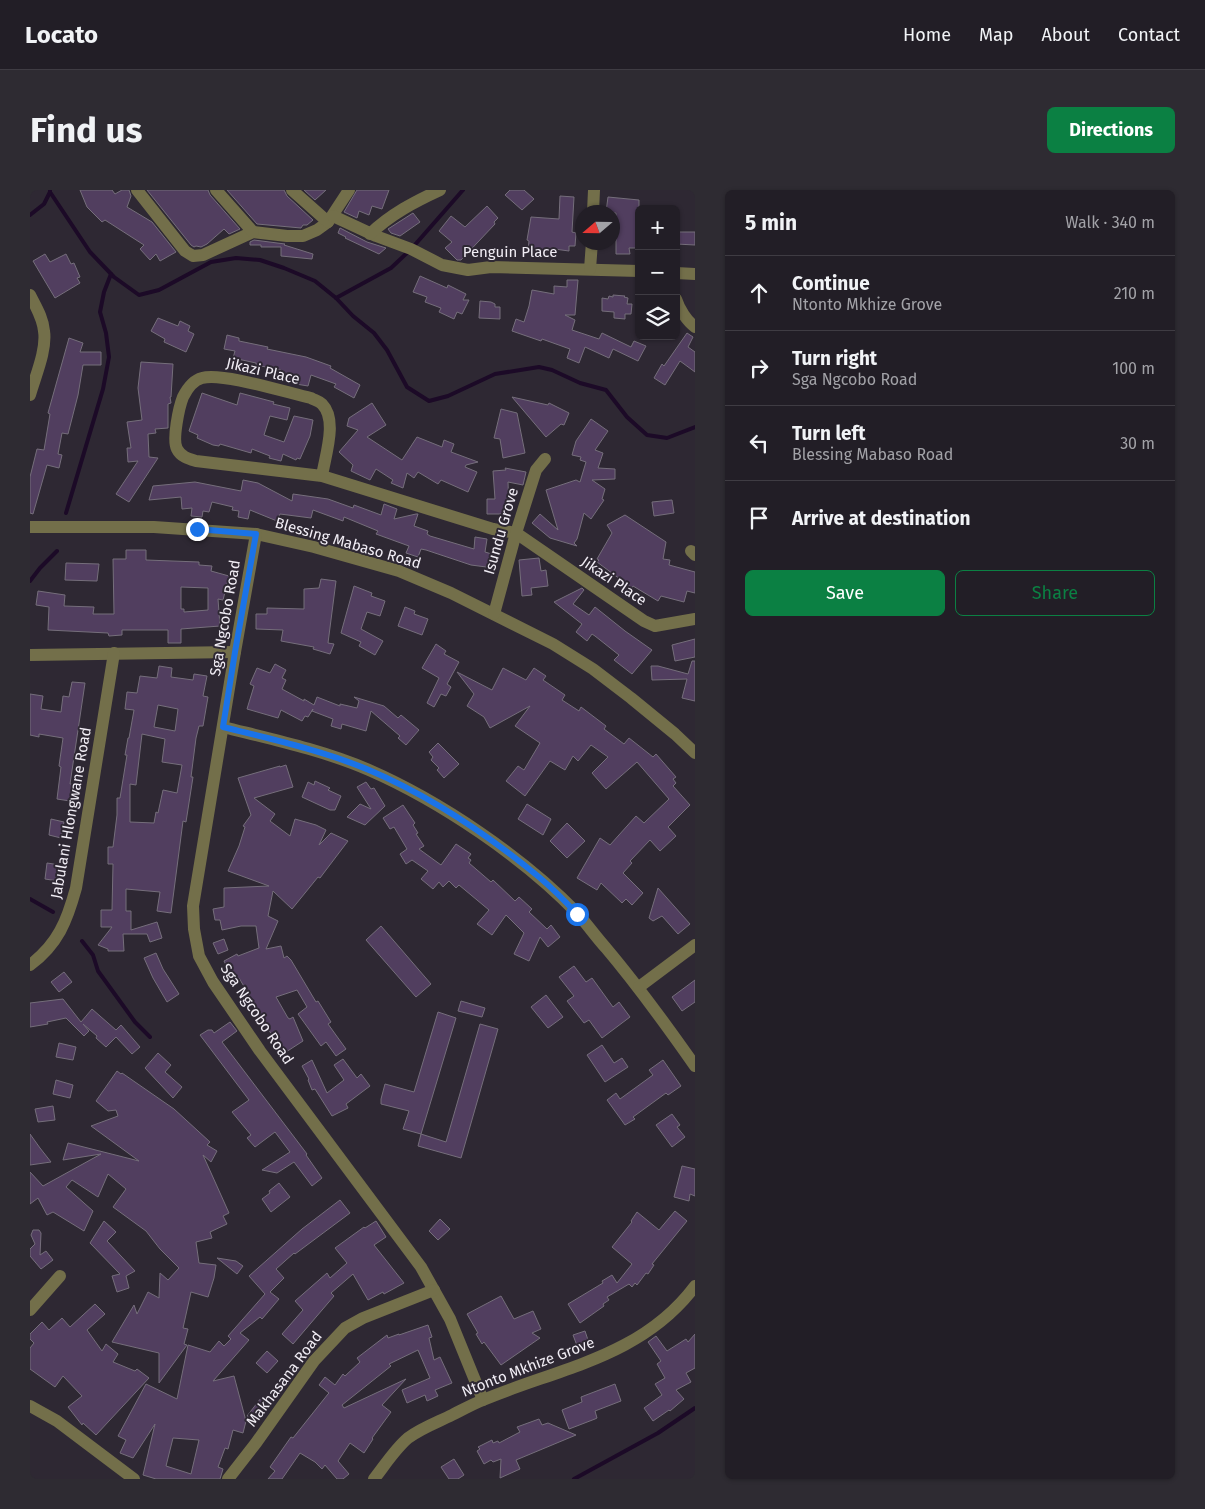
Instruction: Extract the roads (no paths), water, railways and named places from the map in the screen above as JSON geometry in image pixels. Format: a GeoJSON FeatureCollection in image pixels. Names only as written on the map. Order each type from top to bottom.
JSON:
{"type":"FeatureCollection","features":[{"type":"Feature","properties":{"kind":"street"},"geometry":{"type":"LineString","coordinates":[[138,190],[185,250],[193,256],[203,255],[253,232],[303,236],[317,230],[330,219],[349,190]]}},
{"type":"Feature","properties":{"kind":"street"},"geometry":{"type":"LineString","coordinates":[[216,190],[253,232]]}},
{"type":"Feature","properties":{"kind":"street","name":"Penguin Place"},"geometry":{"type":"LineString","coordinates":[[292,190],[330,219],[411,249],[442,265],[468,270],[491,266],[635,271]]}},
{"type":"Feature","properties":{"kind":"street"},"geometry":{"type":"LineString","coordinates":[[370,234],[383,221],[406,206],[440,190]]}},
{"type":"Feature","properties":{"kind":"street"},"geometry":{"type":"LineString","coordinates":[[593,205],[594,190]]}},
{"type":"Feature","properties":{"kind":"street"},"geometry":{"type":"LineString","coordinates":[[590,269],[591,250]]}},
{"type":"Feature","properties":{"kind":"street"},"geometry":{"type":"LineString","coordinates":[[680,273],[695,274]]}},
{"type":"Feature","properties":{"kind":"street"},"geometry":{"type":"LineString","coordinates":[[30,295],[41,316],[44,332],[43,347],[31,388]]}},
{"type":"Feature","properties":{"kind":"street"},"geometry":{"type":"LineString","coordinates":[[680,309],[689,323],[695,328]]}},
{"type":"Feature","properties":{"kind":"street","name":"Jikazi Place"},"geometry":{"type":"LineString","coordinates":[[322,476],[331,424],[328,413],[321,403],[311,398],[212,376],[200,378],[191,385],[183,397],[174,440],[178,450],[185,458],[196,461],[322,476],[493,529],[516,533],[644,621],[655,626],[695,619]]}},
{"type":"Feature","properties":{"kind":"street","name":"Isundu Grove"},"geometry":{"type":"LineString","coordinates":[[494,614],[516,533],[536,470],[545,459]]}},
{"type":"Feature","properties":{"kind":"street","name":"Blessing Mabaso Road"},"geometry":{"type":"LineString","coordinates":[[30,526],[154,527],[256,534],[314,547],[399,572],[451,593],[554,644],[593,669],[675,734],[695,753]]}},
{"type":"Feature","properties":{"kind":"street","name":"Sga Ngcobo Road"},"geometry":{"type":"LineString","coordinates":[[256,534],[193,906],[194,929],[199,956],[213,982],[244,1028],[407,1247],[450,1319],[483,1400]]}},
{"type":"Feature","properties":{"kind":"street"},"geometry":{"type":"LineString","coordinates":[[30,655],[235,652]]}},
{"type":"Feature","properties":{"kind":"street","name":"Jabulani Hlongwane Road"},"geometry":{"type":"LineString","coordinates":[[30,965],[56,940],[65,925],[71,908],[76,888],[114,653]]}},
{"type":"Feature","properties":{"kind":"street"},"geometry":{"type":"LineString","coordinates":[[223,727],[294,745],[368,770],[454,815],[495,843],[540,878],[577,914],[638,987],[695,1066]]}},
{"type":"Feature","properties":{"kind":"street"},"geometry":{"type":"LineString","coordinates":[[638,987],[695,945]]}},
{"type":"Feature","properties":{"kind":"street"},"geometry":{"type":"LineString","coordinates":[[30,1310],[60,1276]]}},
{"type":"Feature","properties":{"kind":"street","name":"Ntonto Mkhize Grove"},"geometry":{"type":"LineString","coordinates":[[374,1479],[408,1438],[421,1430],[483,1400],[606,1355],[626,1345],[645,1333],[684,1300],[695,1286]]}},
{"type":"Feature","properties":{"kind":"street","name":"Makhasana Road"},"geometry":{"type":"LineString","coordinates":[[228,1479],[314,1362],[345,1328],[363,1318],[434,1290]]}},
{"type":"Feature","properties":{"kind":"street"},"geometry":{"type":"LineString","coordinates":[[30,1406],[56,1421],[134,1479]]}},
{"type":"Feature","properties":{"kind":"waterway"},"geometry":{"type":"LineString","coordinates":[[50,190],[90,252],[114,277],[139,295],[159,290],[211,262],[236,258],[260,260],[315,281],[336,298],[353,316],[374,333],[387,350],[407,387],[429,401],[448,396],[495,374],[539,367],[552,370],[580,383],[606,390],[627,417],[647,435],[667,438],[695,427]]}},
{"type":"Feature","properties":{"kind":"waterway"},"geometry":{"type":"LineString","coordinates":[[413,247],[463,190]]}},
{"type":"Feature","properties":{"kind":"waterway"},"geometry":{"type":"LineString","coordinates":[[30,215],[44,204],[50,192]]}},
{"type":"Feature","properties":{"kind":"waterway"},"geometry":{"type":"LineString","coordinates":[[336,298],[391,268],[408,252]]}},
{"type":"Feature","properties":{"kind":"waterway"},"geometry":{"type":"LineString","coordinates":[[66,513],[103,389],[109,357],[106,333],[100,312],[104,292],[111,274]]}},
{"type":"Feature","properties":{"kind":"waterway"},"geometry":{"type":"LineString","coordinates":[[30,581],[57,551]]}},
{"type":"Feature","properties":{"kind":"waterway"},"geometry":{"type":"LineString","coordinates":[[30,899],[53,912]]}},
{"type":"Feature","properties":{"kind":"waterway"},"geometry":{"type":"LineString","coordinates":[[82,941],[93,955],[98,971],[135,1022],[150,1037]]}},
{"type":"Feature","properties":{"kind":"waterway"},"geometry":{"type":"LineString","coordinates":[[574,1479],[658,1433],[695,1408]]}}]}
